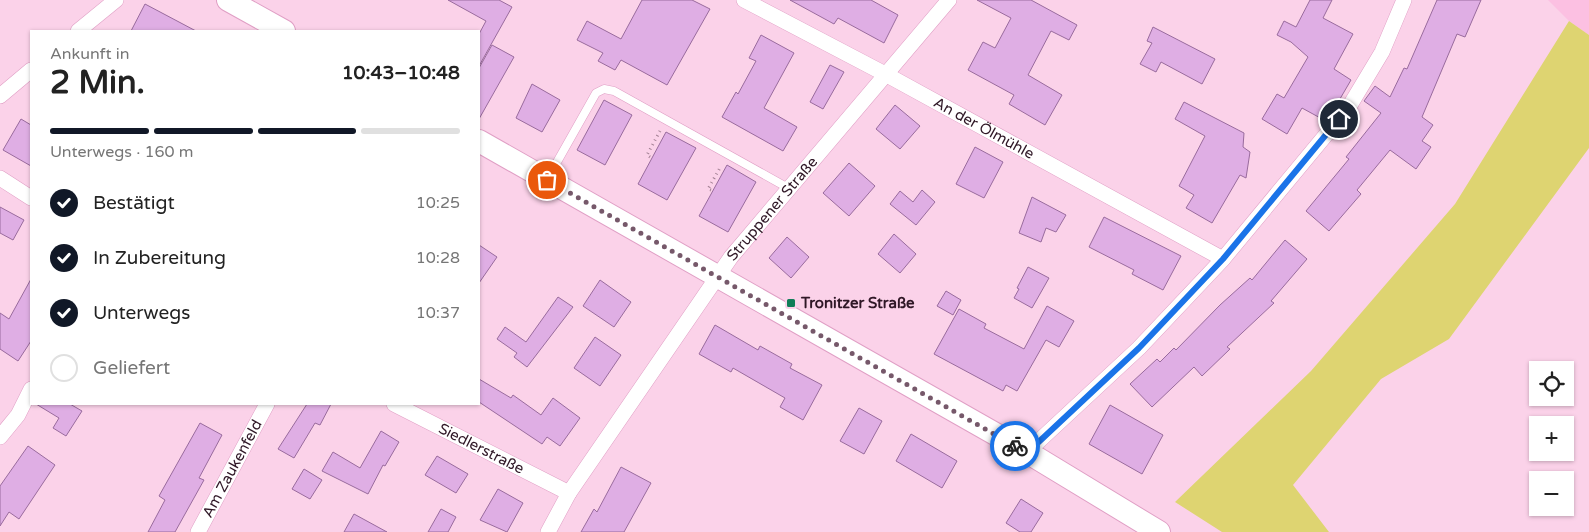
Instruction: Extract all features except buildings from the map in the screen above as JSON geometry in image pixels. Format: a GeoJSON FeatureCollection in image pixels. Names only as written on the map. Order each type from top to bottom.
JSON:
{"type":"FeatureCollection","features":[{"type":"Feature","properties":{"kind":"street"},"geometry":{"type":"LineString","coordinates":[[79,30],[116,0]]}},
{"type":"Feature","properties":{"kind":"street"},"geometry":{"type":"LineString","coordinates":[[228,0],[282,30]]}},
{"type":"Feature","properties":{"kind":"street","name":"An der Ölmühle"},"geometry":{"type":"LineString","coordinates":[[744,0],[887,75],[1223,259]]}},
{"type":"Feature","properties":{"kind":"street","name":"Struppener Straße"},"geometry":{"type":"LineString","coordinates":[[548,532],[569,493],[718,276],[949,0]]}},
{"type":"Feature","properties":{"kind":"street"},"geometry":{"type":"LineString","coordinates":[[1028,452],[1139,348],[1223,259],[1349,107],[1382,52],[1404,0]]}},
{"type":"Feature","properties":{"kind":"street"},"geometry":{"type":"LineString","coordinates":[[0,96],[30,71]]}},
{"type":"Feature","properties":{"kind":"street"},"geometry":{"type":"LineString","coordinates":[[480,142],[1028,452],[1159,532]]}},
{"type":"Feature","properties":{"kind":"street"},"geometry":{"type":"LineString","coordinates":[[0,178],[30,197]]}},
{"type":"Feature","properties":{"kind":"street"},"geometry":{"type":"LineString","coordinates":[[0,438],[18,415],[30,391]]}},
{"type":"Feature","properties":{"kind":"street","name":"Am Zaukenfeld"},"geometry":{"type":"LineString","coordinates":[[198,532],[266,405]]}},
{"type":"Feature","properties":{"kind":"street","name":"Siedlerstraße"},"geometry":{"type":"LineString","coordinates":[[396,405],[569,493]]}},
{"type":"Feature","properties":{"kind":"lane"},"geometry":{"type":"LineString","coordinates":[[547,180],[596,93],[604,89],[614,91],[790,189]]}},
{"type":"Feature","properties":{"kind":"path"},"geometry":{"type":"LineString","coordinates":[[650,157],[647,155],[666,120]]}},
{"type":"Feature","properties":{"kind":"path"},"geometry":{"type":"LineString","coordinates":[[711,190],[708,189],[727,154]]}},
{"type":"Feature","properties":{"kind":"shaded area"},"geometry":{"type":"Polygon","coordinates":[[[1548,0],[1589,0],[1589,35],[1569,21],[1548,0]]]}},
{"type":"Feature","properties":{"kind":"shaded area"},"geometry":{"type":"Polygon","coordinates":[[[1569,21],[1589,35],[1589,148],[1449,339],[1381,379],[1293,485],[1329,532],[1222,532],[1175,502],[1311,371],[1455,204],[1569,21]]]}},
{"type":"Feature","properties":{"kind":"way so far"},"geometry":{"type":"LineString","coordinates":[[547,180],[786,314],[1015,446]]}},
{"type":"Feature","properties":{"kind":"place","name":"Tronitzer Straße"},"geometry":{"type":"Point","coordinates":[791,303]}},
{"type":"Feature","properties":{"kind":"route"},"geometry":{"type":"LineString","coordinates":[[1015,446],[1028,452],[1139,348],[1223,259],[1339,119]]}}]}
